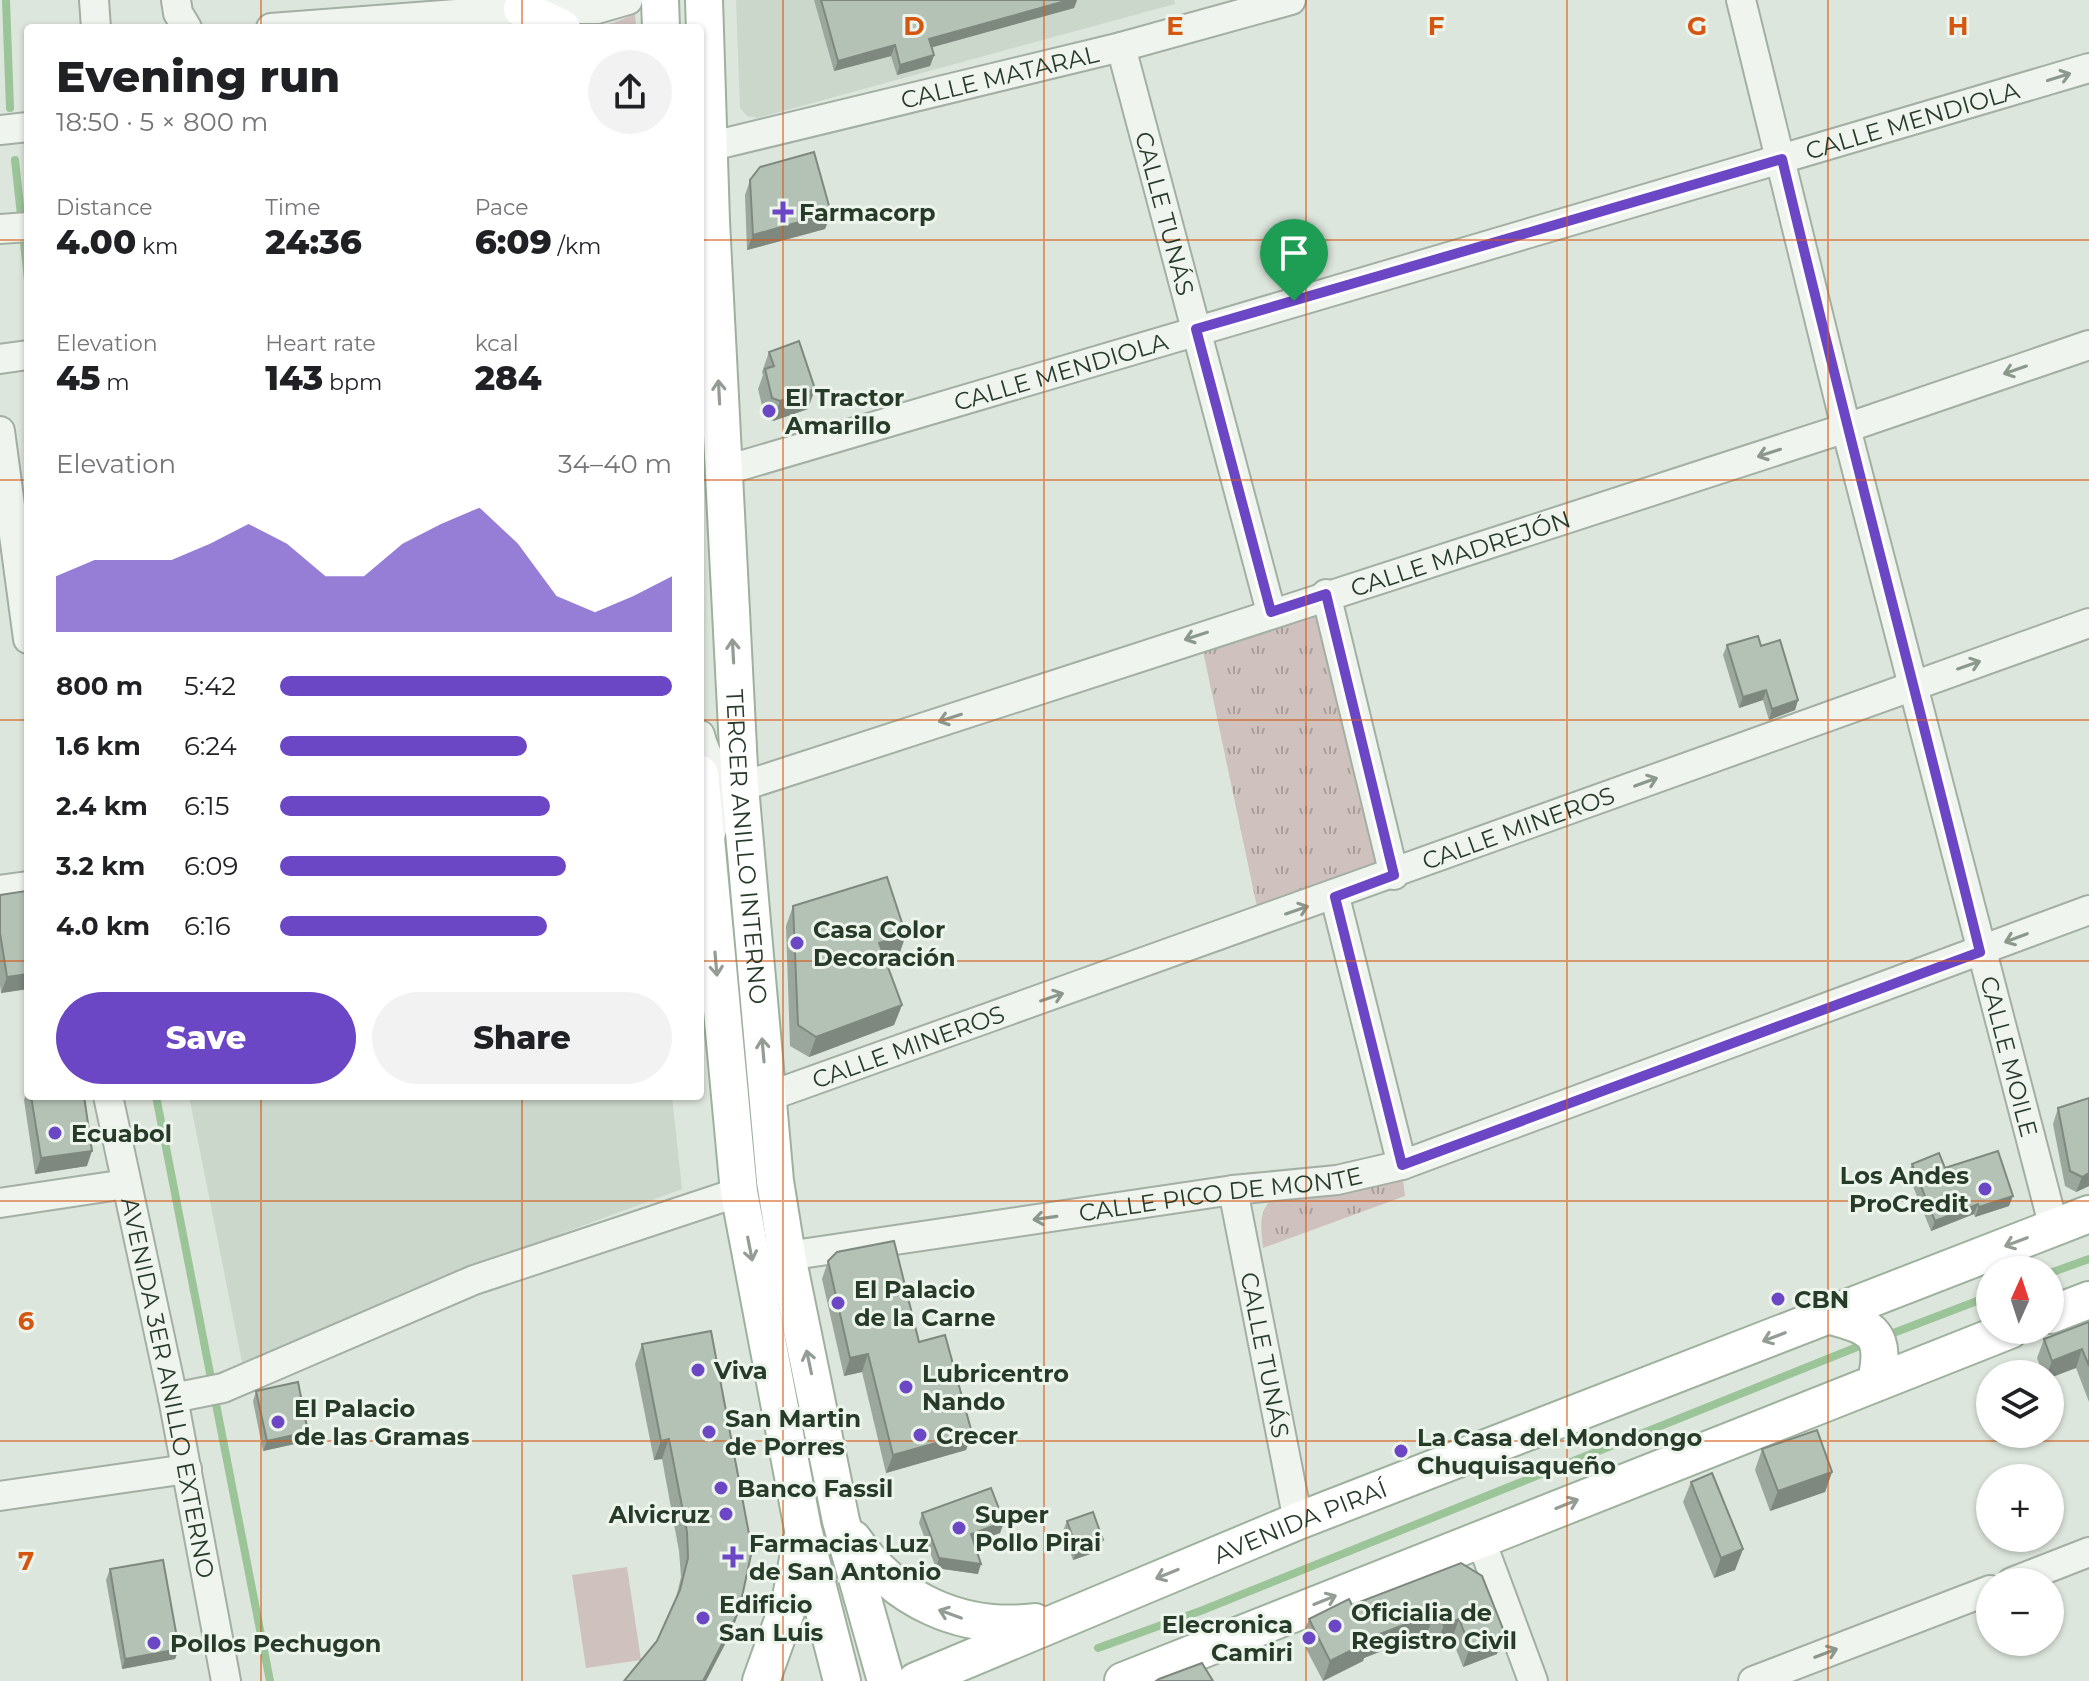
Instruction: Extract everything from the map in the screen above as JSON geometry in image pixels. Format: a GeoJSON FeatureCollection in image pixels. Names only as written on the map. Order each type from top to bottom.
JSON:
{"type":"FeatureCollection","features":[{"type":"Feature","properties":{"kind":"main road"},"geometry":{"type":"LineString","coordinates":[[660,0],[661,24]]}},
{"type":"Feature","properties":{"kind":"main road","name":"TERCER ANILLO INTERNO"},"geometry":{"type":"LineString","coordinates":[[704,0],[708,147],[740,787],[775,1181],[787,1256],[841,1521],[886,1681]]}},
{"type":"Feature","properties":{"kind":"main road"},"geometry":{"type":"LineString","coordinates":[[522,9],[568,12]]}},
{"type":"Feature","properties":{"kind":"main road","name":"TERCER ANILLO INTERNO"},"geometry":{"type":"LineString","coordinates":[[704,820],[706,916],[739,1192],[803,1529],[842,1681]]}},
{"type":"Feature","properties":{"kind":"main road"},"geometry":{"type":"LineString","coordinates":[[728,1099],[743,1095],[749,1099],[775,1181]]}},
{"type":"Feature","properties":{"kind":"main road","name":"AVENIDA PIRAÍ"},"geometry":{"type":"LineString","coordinates":[[916,1681],[1054,1620],[1298,1521],[1892,1299],[2089,1214]]}},
{"type":"Feature","properties":{"kind":"main road"},"geometry":{"type":"LineString","coordinates":[[1892,1299],[1885,1323],[1897,1347],[1898,1365]]}},
{"type":"Feature","properties":{"kind":"main road"},"geometry":{"type":"LineString","coordinates":[[2064,1310],[2089,1300]]}},
{"type":"Feature","properties":{"kind":"main road"},"geometry":{"type":"LineString","coordinates":[[1840,1318],[1863,1324],[1898,1365]]}},
{"type":"Feature","properties":{"kind":"main road"},"geometry":{"type":"LineString","coordinates":[[1123,1681],[1898,1365],[1976,1341]]}},
{"type":"Feature","properties":{"kind":"main road"},"geometry":{"type":"LineString","coordinates":[[841,1521],[869,1563],[908,1596],[954,1617],[991,1624],[1054,1620]]}},
{"type":"Feature","properties":{"kind":"main road"},"geometry":{"type":"LineString","coordinates":[[761,1681],[791,1598],[803,1529]]}},
{"type":"Feature","properties":{"kind":"street"},"geometry":{"type":"LineString","coordinates":[[94,0],[96,24]]}},
{"type":"Feature","properties":{"kind":"street"},"geometry":{"type":"LineString","coordinates":[[176,0],[178,13],[185,24]]}},
{"type":"Feature","properties":{"kind":"street"},"geometry":{"type":"LineString","coordinates":[[568,12],[597,9],[628,0]]}},
{"type":"Feature","properties":{"kind":"street","name":"CALLE MATARAL"},"geometry":{"type":"LineString","coordinates":[[708,147],[1121,47],[1291,0]]}},
{"type":"Feature","properties":{"kind":"street","name":"CALLE MOILE"},"geometry":{"type":"LineString","coordinates":[[1741,0],[1846,428],[1915,683],[1980,952],[2054,1228]]}},
{"type":"Feature","properties":{"kind":"street"},"geometry":{"type":"LineString","coordinates":[[308,24],[477,6],[522,9]]}},
{"type":"Feature","properties":{"kind":"street","name":"CALLE TUNÁS"},"geometry":{"type":"LineString","coordinates":[[1121,47],[1271,612]]}},
{"type":"Feature","properties":{"kind":"street","name":"CALLE MENDIOLA"},"geometry":{"type":"LineString","coordinates":[[723,471],[2089,68]]}},
{"type":"Feature","properties":{"kind":"street"},"geometry":{"type":"LineString","coordinates":[[0,130],[24,127]]}},
{"type":"Feature","properties":{"kind":"street"},"geometry":{"type":"LineString","coordinates":[[0,229],[24,227]]}},
{"type":"Feature","properties":{"kind":"street","name":"CALLE MADREJÓN"},"geometry":{"type":"LineString","coordinates":[[740,787],[1326,594],[1846,428],[2089,345]]}},
{"type":"Feature","properties":{"kind":"street"},"geometry":{"type":"LineString","coordinates":[[0,431],[11,598],[24,629]]}},
{"type":"Feature","properties":{"kind":"street"},"geometry":{"type":"LineString","coordinates":[[1326,594],[1394,875]]}},
{"type":"Feature","properties":{"kind":"street","name":"CALLE MINEROS"},"geometry":{"type":"LineString","coordinates":[[767,1097],[1335,897],[1915,683],[2089,623]]}},
{"type":"Feature","properties":{"kind":"street"},"geometry":{"type":"LineString","coordinates":[[704,749],[707,759],[721,776],[740,787],[726,799],[716,816],[707,855]]}},
{"type":"Feature","properties":{"kind":"street"},"geometry":{"type":"LineString","coordinates":[[0,890],[24,887]]}},
{"type":"Feature","properties":{"kind":"street"},"geometry":{"type":"LineString","coordinates":[[1335,897],[1402,1165]]}},
{"type":"Feature","properties":{"kind":"street","name":"CALLE PICO DE MONTE"},"geometry":{"type":"LineString","coordinates":[[787,1256],[1233,1190],[1337,1180],[1402,1165],[2089,910]]}},
{"type":"Feature","properties":{"kind":"street","name":"AVENIDA 3ER ANILLO EXTERNO"},"geometry":{"type":"LineString","coordinates":[[109,1100],[126,1184],[181,1397],[187,1469],[226,1681]]}},
{"type":"Feature","properties":{"kind":"street"},"geometry":{"type":"LineString","coordinates":[[0,1203],[126,1184]]}},
{"type":"Feature","properties":{"kind":"street","name":"CALLE TUNÁS"},"geometry":{"type":"LineString","coordinates":[[1233,1190],[1298,1521]]}},
{"type":"Feature","properties":{"kind":"street"},"geometry":{"type":"LineString","coordinates":[[181,1397],[223,1388],[474,1280],[739,1192]]}},
{"type":"Feature","properties":{"kind":"street"},"geometry":{"type":"LineString","coordinates":[[0,1496],[187,1469]]}},
{"type":"Feature","properties":{"kind":"street"},"geometry":{"type":"LineString","coordinates":[[1480,1538],[1533,1681]]}},
{"type":"Feature","properties":{"kind":"street"},"geometry":{"type":"LineString","coordinates":[[2048,1568],[2089,1552]]}},
{"type":"Feature","properties":{"kind":"street"},"geometry":{"type":"LineString","coordinates":[[1753,1681],[1976,1595]]}},
{"type":"Feature","properties":{"kind":"shaded area"},"geometry":{"type":"Polygon","coordinates":[[[736,0],[1174,0],[1175,4],[757,118],[747,116],[740,108],[736,0]]]}},
{"type":"Feature","properties":{"kind":"shaded area"},"geometry":{"type":"Polygon","coordinates":[[[190,1100],[672,1100],[682,1189],[407,1291],[243,1367],[190,1100]]]}},
{"type":"Feature","properties":{"kind":"green space"},"geometry":{"type":"Polygon","coordinates":[[[635,14],[636,24],[608,24],[635,14]]]}},
{"type":"Feature","properties":{"kind":"green space"},"geometry":{"type":"Polygon","coordinates":[[[1322,612],[1381,864],[1257,907],[1203,651],[1322,612]]]}},
{"type":"Feature","properties":{"kind":"green space"},"geometry":{"type":"Polygon","coordinates":[[[1403,1179],[1405,1196],[1263,1248],[1262,1216],[1271,1199],[1403,1179]]]}},
{"type":"Feature","properties":{"kind":"green space"},"geometry":{"type":"Polygon","coordinates":[[[627,1567],[641,1660],[586,1668],[572,1575],[627,1567]]]}},
{"type":"Feature","properties":{"kind":"building"},"geometry":{"type":"Polygon","coordinates":[[[821,0],[1069,0],[929,39],[934,55],[900,65],[895,45],[838,61],[821,0]]]}},
{"type":"Feature","properties":{"kind":"building","name":"Farmacorp"},"geometry":{"type":"Polygon","coordinates":[[[814,152],[831,213],[753,235],[750,180],[760,167],[814,152]]]}},
{"type":"Feature","properties":{"kind":"building"},"geometry":{"type":"Polygon","coordinates":[[[799,341],[815,389],[780,401],[772,398],[765,369],[774,366],[769,352],[799,341]]]}},
{"type":"Feature","properties":{"kind":"building"},"geometry":{"type":"Polygon","coordinates":[[[1758,636],[1761,646],[1780,640],[1798,700],[1772,709],[1766,690],[1743,697],[1727,645],[1758,636]]]}},
{"type":"Feature","properties":{"kind":"building"},"geometry":{"type":"Polygon","coordinates":[[[887,877],[906,935],[879,943],[902,1005],[816,1037],[798,1025],[793,906],[887,877]]]}},
{"type":"Feature","properties":{"kind":"building"},"geometry":{"type":"Polygon","coordinates":[[[24,891],[24,975],[7,977],[0,933],[0,895],[24,891]]]}},
{"type":"Feature","properties":{"kind":"building"},"geometry":{"type":"Polygon","coordinates":[[[2089,1098],[2089,1173],[2082,1177],[2070,1171],[2058,1108],[2089,1098]]]}},
{"type":"Feature","properties":{"kind":"building","name":"Ecuabol"},"geometry":{"type":"Polygon","coordinates":[[[32,1100],[85,1100],[92,1151],[41,1158],[32,1100]]]}},
{"type":"Feature","properties":{"kind":"building"},"geometry":{"type":"Polygon","coordinates":[[[1998,1151],[2013,1196],[1979,1207],[1978,1204],[1935,1221],[1912,1164],[1939,1153],[1945,1168],[1998,1151]]]}},
{"type":"Feature","properties":{"kind":"building"},"geometry":{"type":"Polygon","coordinates":[[[894,1241],[919,1342],[945,1335],[972,1433],[893,1455],[868,1354],[850,1358],[828,1261],[837,1252],[894,1241]]]}},
{"type":"Feature","properties":{"kind":"building"},"geometry":{"type":"Polygon","coordinates":[[[2089,1322],[2089,1366],[2082,1349],[2052,1360],[2046,1344],[2064,1344],[2064,1331],[2089,1322]]]}},
{"type":"Feature","properties":{"kind":"building"},"geometry":{"type":"Polygon","coordinates":[[[711,1331],[752,1550],[739,1611],[703,1681],[624,1681],[657,1641],[680,1590],[688,1558],[687,1532],[669,1439],[661,1441],[642,1344],[711,1331]]]}},
{"type":"Feature","properties":{"kind":"building","name":"El Palacio de las Gramas"},"geometry":{"type":"Polygon","coordinates":[[[298,1382],[308,1432],[267,1441],[256,1391],[298,1382]]]}},
{"type":"Feature","properties":{"kind":"building"},"geometry":{"type":"Polygon","coordinates":[[[1817,1430],[1832,1472],[1778,1491],[1762,1449],[1817,1430]]]}},
{"type":"Feature","properties":{"kind":"building"},"geometry":{"type":"Polygon","coordinates":[[[1712,1473],[1743,1549],[1721,1558],[1691,1482],[1712,1473]]]}},
{"type":"Feature","properties":{"kind":"building","name":"Super Pollo Pirai"},"geometry":{"type":"Polygon","coordinates":[[[991,1488],[1004,1522],[971,1534],[981,1564],[939,1558],[922,1513],[991,1488]]]}},
{"type":"Feature","properties":{"kind":"building"},"geometry":{"type":"Polygon","coordinates":[[[1093,1512],[1103,1540],[1077,1550],[1067,1521],[1093,1512]]]}},
{"type":"Feature","properties":{"kind":"building"},"geometry":{"type":"Polygon","coordinates":[[[163,1560],[179,1649],[125,1659],[110,1569],[163,1560]]]}},
{"type":"Feature","properties":{"kind":"building"},"geometry":{"type":"Polygon","coordinates":[[[1461,1563],[1482,1576],[1505,1634],[1470,1647],[1459,1619],[1444,1625],[1435,1613],[1369,1638],[1370,1641],[1330,1661],[1309,1619],[1349,1599],[1352,1605],[1461,1563]]]}},
{"type":"Feature","properties":{"kind":"building"},"geometry":{"type":"Polygon","coordinates":[[[1202,1663],[1213,1681],[1156,1681],[1159,1679],[1202,1663]]]}},
{"type":"Feature","properties":{"kind":"waterway"},"geometry":{"type":"LineString","coordinates":[[6,0],[10,108]]}},
{"type":"Feature","properties":{"kind":"waterway"},"geometry":{"type":"LineString","coordinates":[[15,160],[24,243]]}},
{"type":"Feature","properties":{"kind":"waterway"},"geometry":{"type":"LineString","coordinates":[[157,1100],[270,1681]]}},
{"type":"Feature","properties":{"kind":"waterway"},"geometry":{"type":"LineString","coordinates":[[2064,1268],[2089,1259]]}},
{"type":"Feature","properties":{"kind":"waterway"},"geometry":{"type":"LineString","coordinates":[[1883,1337],[1976,1301]]}},
{"type":"Feature","properties":{"kind":"waterway"},"geometry":{"type":"LineString","coordinates":[[1098,1648],[1203,1610],[1867,1343]]}},
{"type":"Feature","properties":{"kind":"place","name":"Farmacorp"},"geometry":{"type":"Point","coordinates":[783,212]}},
{"type":"Feature","properties":{"kind":"place","name":"El Tractor Amarillo"},"geometry":{"type":"Point","coordinates":[769,411]}},
{"type":"Feature","properties":{"kind":"place","name":"Casa Color Decoración"},"geometry":{"type":"Point","coordinates":[797,943]}},
{"type":"Feature","properties":{"kind":"place","name":"Ecuabol"},"geometry":{"type":"Point","coordinates":[55,1133]}},
{"type":"Feature","properties":{"kind":"place","name":"Los Andes ProCredit"},"geometry":{"type":"Point","coordinates":[1985,1189]}},
{"type":"Feature","properties":{"kind":"place","name":"CBN"},"geometry":{"type":"Point","coordinates":[1778,1299]}},
{"type":"Feature","properties":{"kind":"place","name":"El Palacio de la Carne"},"geometry":{"type":"Point","coordinates":[838,1303]}},
{"type":"Feature","properties":{"kind":"place","name":"Viva"},"geometry":{"type":"Point","coordinates":[698,1370]}},
{"type":"Feature","properties":{"kind":"place","name":"Lubricentro Nando"},"geometry":{"type":"Point","coordinates":[906,1387]}},
{"type":"Feature","properties":{"kind":"place","name":"El Palacio de las Gramas"},"geometry":{"type":"Point","coordinates":[278,1422]}},
{"type":"Feature","properties":{"kind":"place","name":"San Martin de Porres"},"geometry":{"type":"Point","coordinates":[709,1432]}},
{"type":"Feature","properties":{"kind":"place","name":"Crecer"},"geometry":{"type":"Point","coordinates":[920,1435]}},
{"type":"Feature","properties":{"kind":"place","name":"La Casa del Mondongo Chuquisaqueño"},"geometry":{"type":"Point","coordinates":[1401,1451]}},
{"type":"Feature","properties":{"kind":"place","name":"Banco Fassil"},"geometry":{"type":"Point","coordinates":[721,1488]}},
{"type":"Feature","properties":{"kind":"place","name":"Alvicruz"},"geometry":{"type":"Point","coordinates":[726,1514]}},
{"type":"Feature","properties":{"kind":"place","name":"Super Pollo Pirai"},"geometry":{"type":"Point","coordinates":[959,1528]}},
{"type":"Feature","properties":{"kind":"place","name":"Farmacias Luz de San Antonio"},"geometry":{"type":"Point","coordinates":[733,1557]}},
{"type":"Feature","properties":{"kind":"place","name":"Edificio San Luis"},"geometry":{"type":"Point","coordinates":[703,1618]}},
{"type":"Feature","properties":{"kind":"place","name":"Oficialia de Registro Civil"},"geometry":{"type":"Point","coordinates":[1335,1626]}},
{"type":"Feature","properties":{"kind":"place","name":"Elecronica Camiri"},"geometry":{"type":"Point","coordinates":[1309,1638]}},
{"type":"Feature","properties":{"kind":"place","name":"Pollos Pechugon"},"geometry":{"type":"Point","coordinates":[154,1643]}},
{"type":"Feature","properties":{"kind":"route"},"geometry":{"type":"LineString","coordinates":[[1782,159],[1846,428],[1915,683],[1980,952],[1402,1165],[1335,897],[1394,875],[1326,594],[1271,612],[1196,329],[1294,301],[1782,159]]}}]}
